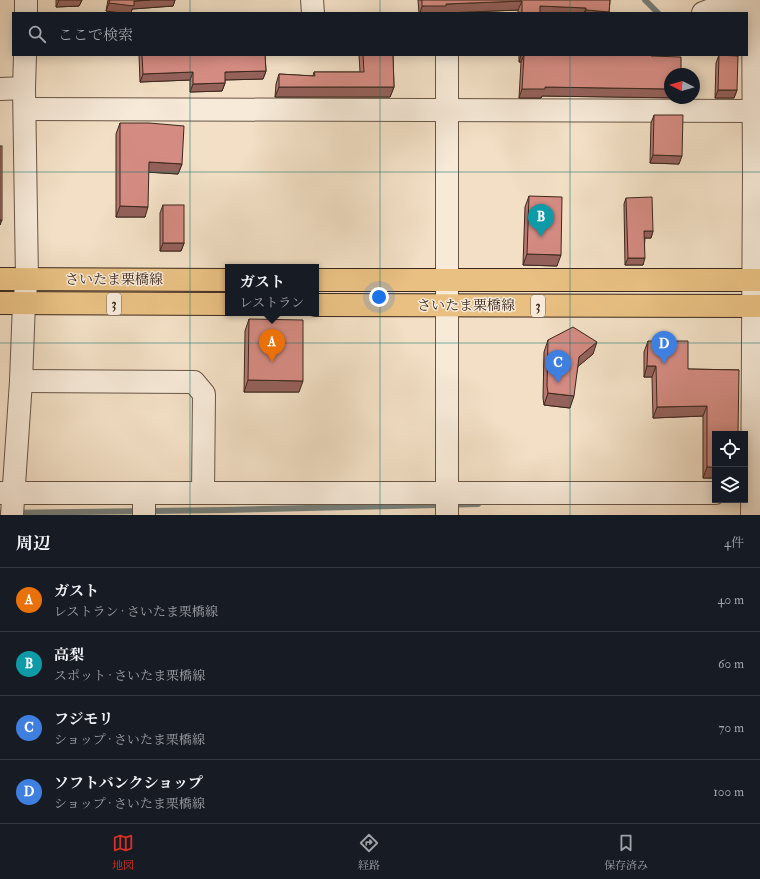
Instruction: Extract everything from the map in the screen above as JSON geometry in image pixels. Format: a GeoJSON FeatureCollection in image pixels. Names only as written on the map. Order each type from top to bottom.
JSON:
{"type":"FeatureCollection","features":[{"type":"Feature","properties":{"kind":"main road","name":"さいたま栗橋線"},"geometry":{"type":"LineString","coordinates":[[0,279],[225,280]]}},
{"type":"Feature","properties":{"kind":"main road","name":"さいたま栗橋線"},"geometry":{"type":"LineString","coordinates":[[319,280],[757,280]]}},
{"type":"Feature","properties":{"kind":"main road","name":"さいたま栗橋線"},"geometry":{"type":"LineString","coordinates":[[0,304],[225,304]]}},
{"type":"Feature","properties":{"kind":"main road","name":"さいたま栗橋線"},"geometry":{"type":"LineString","coordinates":[[319,305],[756,306]]}},
{"type":"Feature","properties":{"kind":"street"},"geometry":{"type":"LineString","coordinates":[[26,0],[26,12]]}},
{"type":"Feature","properties":{"kind":"street"},"geometry":{"type":"LineString","coordinates":[[312,0],[313,12]]}},
{"type":"Feature","properties":{"kind":"street"},"geometry":{"type":"LineString","coordinates":[[695,12],[699,0]]}},
{"type":"Feature","properties":{"kind":"street"},"geometry":{"type":"LineString","coordinates":[[706,12],[716,8],[755,6],[757,111],[757,280],[752,515]]}},
{"type":"Feature","properties":{"kind":"street"},"geometry":{"type":"LineString","coordinates":[[12,515],[7,493],[21,381],[24,303],[27,279],[24,99],[25,56]]}},
{"type":"Feature","properties":{"kind":"street"},"geometry":{"type":"LineString","coordinates":[[447,56],[447,515]]}},
{"type":"Feature","properties":{"kind":"street"},"geometry":{"type":"LineString","coordinates":[[0,88],[24,99],[447,110],[757,111]]}},
{"type":"Feature","properties":{"kind":"street"},"geometry":{"type":"LineString","coordinates":[[21,381],[194,382],[204,394],[203,493]]}},
{"type":"Feature","properties":{"kind":"street"},"geometry":{"type":"LineString","coordinates":[[7,493],[712,493]]}},
{"type":"Feature","properties":{"kind":"street"},"geometry":{"type":"LineString","coordinates":[[144,493],[144,515]]}},
{"type":"Feature","properties":{"kind":"building"},"geometry":{"type":"Polygon","coordinates":[[[110,0],[150,0],[134,1],[134,6],[109,3],[110,0]]]}},
{"type":"Feature","properties":{"kind":"building"},"geometry":{"type":"Polygon","coordinates":[[[422,0],[610,0],[609,12],[586,10],[586,8],[540,6],[540,12],[522,12],[522,1],[422,6],[422,0]]]}},
{"type":"Feature","properties":{"kind":"building"},"geometry":{"type":"Polygon","coordinates":[[[142,56],[265,56],[266,71],[225,72],[225,83],[193,84],[193,72],[143,74],[142,56]]]}},
{"type":"Feature","properties":{"kind":"building"},"geometry":{"type":"Polygon","coordinates":[[[363,56],[393,56],[394,87],[279,87],[279,74],[315,76],[314,72],[364,72],[363,56]]]}},
{"type":"Feature","properties":{"kind":"building"},"geometry":{"type":"Polygon","coordinates":[[[524,56],[681,57],[681,68],[664,68],[664,89],[545,87],[545,89],[522,89],[524,56]]]}},
{"type":"Feature","properties":{"kind":"building"},"geometry":{"type":"Polygon","coordinates":[[[719,56],[738,56],[737,90],[718,90],[719,56]]]}},
{"type":"Feature","properties":{"kind":"building"},"geometry":{"type":"Polygon","coordinates":[[[654,115],[683,115],[682,156],[653,155],[654,115]]]}},
{"type":"Feature","properties":{"kind":"building"},"geometry":{"type":"Polygon","coordinates":[[[120,123],[149,123],[184,126],[182,164],[149,162],[148,207],[120,206],[120,123]]]}},
{"type":"Feature","properties":{"kind":"building"},"geometry":{"type":"Polygon","coordinates":[[[0,146],[2,146],[2,220],[0,220],[0,146]]]}},
{"type":"Feature","properties":{"kind":"building"},"geometry":{"type":"Polygon","coordinates":[[[529,196],[562,197],[561,255],[527,254],[529,196]]]}},
{"type":"Feature","properties":{"kind":"building"},"geometry":{"type":"Polygon","coordinates":[[[652,197],[653,231],[644,231],[645,258],[628,258],[626,198],[652,197]]]}},
{"type":"Feature","properties":{"kind":"building"},"geometry":{"type":"Polygon","coordinates":[[[163,205],[184,205],[184,243],[163,243],[163,205]]]}},
{"type":"Feature","properties":{"kind":"building"},"geometry":{"type":"Polygon","coordinates":[[[249,319],[303,320],[303,381],[248,380],[249,319]]]}},
{"type":"Feature","properties":{"kind":"building"},"geometry":{"type":"Polygon","coordinates":[[[573,327],[597,342],[579,357],[574,396],[548,393],[548,340],[573,327]]]}},
{"type":"Feature","properties":{"kind":"building"},"geometry":{"type":"Polygon","coordinates":[[[648,341],[688,341],[688,369],[739,370],[738,431],[712,431],[712,467],[707,467],[707,406],[657,407],[656,366],[647,366],[648,341]]]}},
{"type":"Feature","properties":{"kind":"waterway"},"geometry":{"type":"LineString","coordinates":[[645,0],[657,12]]}},
{"type":"Feature","properties":{"kind":"waterway"},"geometry":{"type":"LineString","coordinates":[[0,513],[225,510],[478,504]]}},
{"type":"Feature","properties":{"kind":"place","name":"高梨"},"geometry":{"type":"Point","coordinates":[541,237]}},
{"type":"Feature","properties":{"kind":"place","name":"ガスト"},"geometry":{"type":"Point","coordinates":[272,362]}},
{"type":"Feature","properties":{"kind":"place","name":"ソフトバンクショップ"},"geometry":{"type":"Point","coordinates":[664,364]}},
{"type":"Feature","properties":{"kind":"place","name":"フジモリ"},"geometry":{"type":"Point","coordinates":[558,383]}}]}
